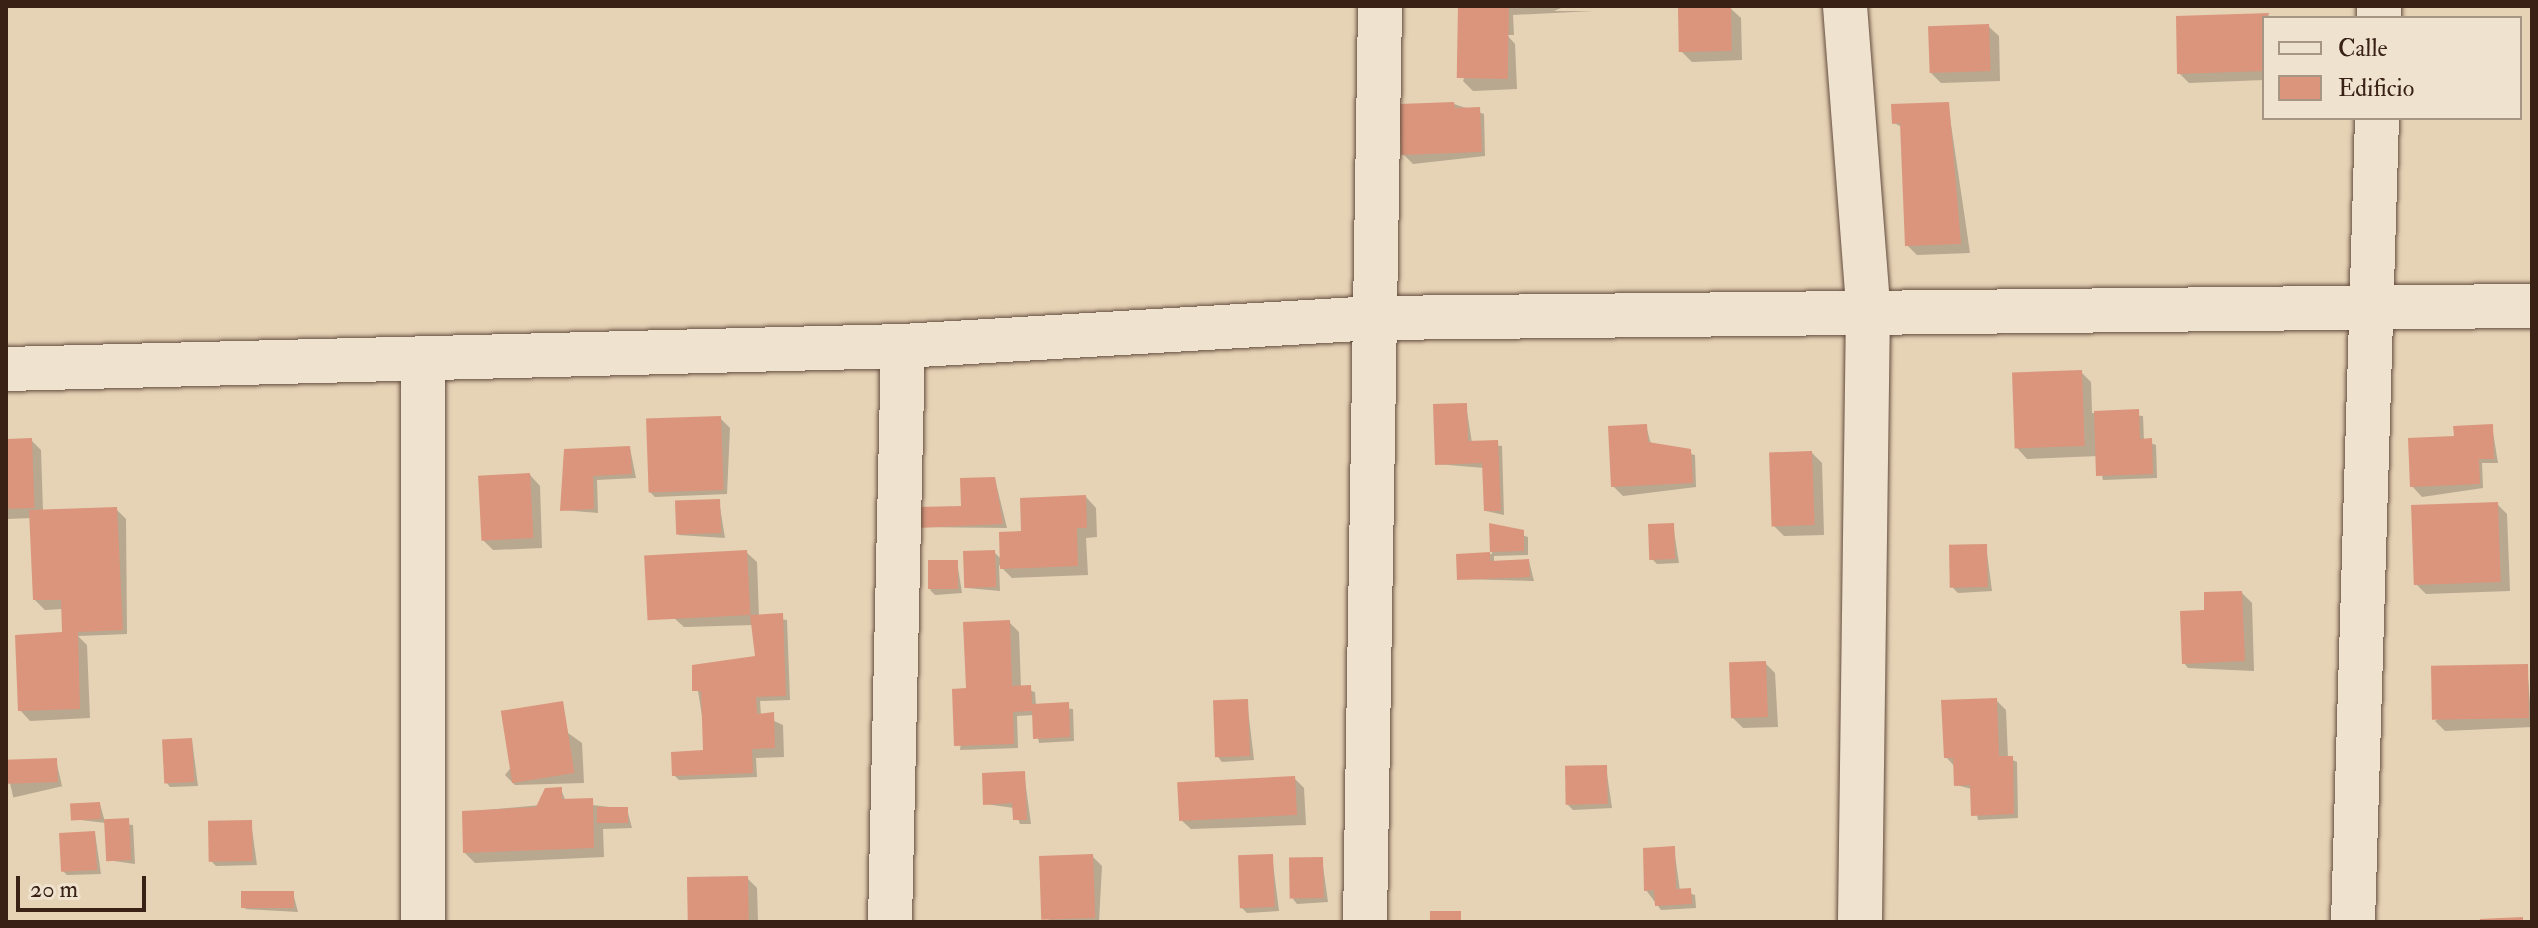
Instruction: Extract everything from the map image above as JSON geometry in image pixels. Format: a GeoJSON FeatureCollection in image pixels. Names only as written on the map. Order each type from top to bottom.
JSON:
{"type":"FeatureCollection","features":[{"type":"Feature","properties":{"kind":"street"},"geometry":{"type":"LineString","coordinates":[[1365,922],[1380,6]]}},
{"type":"Feature","properties":{"kind":"street"},"geometry":{"type":"LineString","coordinates":[[1845,6],[1868,308],[1860,922]]}},
{"type":"Feature","properties":{"kind":"street"},"geometry":{"type":"LineString","coordinates":[[2353,922],[2374,311],[2377,120]]}},
{"type":"Feature","properties":{"kind":"street"},"geometry":{"type":"LineString","coordinates":[[6,369],[903,346],[1377,318],[1868,308],[2374,311],[2532,306]]}},
{"type":"Feature","properties":{"kind":"street"},"geometry":{"type":"LineString","coordinates":[[890,922],[903,346]]}},
{"type":"Feature","properties":{"kind":"street"},"geometry":{"type":"LineString","coordinates":[[423,358],[423,922]]}},
{"type":"Feature","properties":{"kind":"building"},"geometry":{"type":"Polygon","coordinates":[[[1458,6],[1509,6],[1508,79],[1457,78],[1458,6]]]}},
{"type":"Feature","properties":{"kind":"building"},"geometry":{"type":"Polygon","coordinates":[[[1731,6],[1732,51],[1679,52],[1678,7],[1731,6]]]}},
{"type":"Feature","properties":{"kind":"building"},"geometry":{"type":"Polygon","coordinates":[[[2270,13],[2262,16],[2262,71],[2177,74],[2176,16],[2270,13]]]}},
{"type":"Feature","properties":{"kind":"building"},"geometry":{"type":"Polygon","coordinates":[[[1989,24],[1991,71],[1930,73],[1928,26],[1989,24]]]}},
{"type":"Feature","properties":{"kind":"building"},"geometry":{"type":"Polygon","coordinates":[[[1454,102],[1455,108],[1480,107],[1482,152],[1401,155],[1399,104],[1454,102]]]}},
{"type":"Feature","properties":{"kind":"building"},"geometry":{"type":"Polygon","coordinates":[[[1949,102],[1961,244],[1905,246],[1900,123],[1892,124],[1891,104],[1949,102]]]}},
{"type":"Feature","properties":{"kind":"building"},"geometry":{"type":"Polygon","coordinates":[[[2082,370],[2085,446],[2015,448],[2012,372],[2082,370]]]}},
{"type":"Feature","properties":{"kind":"building"},"geometry":{"type":"Polygon","coordinates":[[[1467,403],[1468,441],[1498,440],[1501,511],[1484,511],[1482,463],[1435,465],[1433,404],[1467,403]]]}},
{"type":"Feature","properties":{"kind":"building"},"geometry":{"type":"Polygon","coordinates":[[[2139,409],[2140,439],[2152,438],[2153,474],[2096,476],[2094,411],[2139,409]]]}},
{"type":"Feature","properties":{"kind":"building"},"geometry":{"type":"Polygon","coordinates":[[[721,416],[724,490],[649,493],[646,419],[721,416]]]}},
{"type":"Feature","properties":{"kind":"building"},"geometry":{"type":"Polygon","coordinates":[[[1647,424],[1648,442],[1691,449],[1693,483],[1611,487],[1608,426],[1647,424]]]}},
{"type":"Feature","properties":{"kind":"building"},"geometry":{"type":"Polygon","coordinates":[[[2493,424],[2494,459],[2479,459],[2480,484],[2410,487],[2408,438],[2454,436],[2453,426],[2493,424]]]}},
{"type":"Feature","properties":{"kind":"building"},"geometry":{"type":"Polygon","coordinates":[[[32,438],[34,508],[8,509],[6,439],[32,438]]]}},
{"type":"Feature","properties":{"kind":"building"},"geometry":{"type":"Polygon","coordinates":[[[630,446],[632,474],[593,476],[594,509],[560,511],[564,449],[630,446]]]}},
{"type":"Feature","properties":{"kind":"building"},"geometry":{"type":"Polygon","coordinates":[[[1812,451],[1815,525],[1772,526],[1769,453],[1812,451]]]}},
{"type":"Feature","properties":{"kind":"building"},"geometry":{"type":"Polygon","coordinates":[[[530,473],[533,538],[481,541],[478,476],[530,473]]]}},
{"type":"Feature","properties":{"kind":"building"},"geometry":{"type":"Polygon","coordinates":[[[995,477],[1003,524],[917,528],[917,507],[961,506],[960,478],[995,477]]]}},
{"type":"Feature","properties":{"kind":"building"},"geometry":{"type":"Polygon","coordinates":[[[1086,495],[1087,528],[1077,528],[1078,566],[1000,569],[999,532],[1021,531],[1020,498],[1086,495]]]}},
{"type":"Feature","properties":{"kind":"building"},"geometry":{"type":"Polygon","coordinates":[[[720,499],[721,533],[676,535],[675,501],[720,499]]]}},
{"type":"Feature","properties":{"kind":"building"},"geometry":{"type":"Polygon","coordinates":[[[2498,502],[2501,582],[2414,585],[2411,505],[2498,502]]]}},
{"type":"Feature","properties":{"kind":"building"},"geometry":{"type":"Polygon","coordinates":[[[117,507],[123,630],[78,632],[80,709],[18,711],[15,635],[62,632],[61,600],[33,600],[29,510],[117,507]]]}},
{"type":"Feature","properties":{"kind":"building"},"geometry":{"type":"Polygon","coordinates":[[[1489,523],[1524,530],[1524,551],[1490,552],[1489,523]]]}},
{"type":"Feature","properties":{"kind":"building"},"geometry":{"type":"Polygon","coordinates":[[[1674,523],[1675,559],[1649,560],[1648,524],[1674,523]]]}},
{"type":"Feature","properties":{"kind":"building"},"geometry":{"type":"Polygon","coordinates":[[[1987,544],[1988,587],[1950,588],[1949,545],[1987,544]]]}},
{"type":"Feature","properties":{"kind":"building"},"geometry":{"type":"Polygon","coordinates":[[[747,550],[750,615],[648,620],[644,555],[747,550]]]}},
{"type":"Feature","properties":{"kind":"building"},"geometry":{"type":"Polygon","coordinates":[[[995,550],[996,587],[964,588],[963,551],[995,550]]]}},
{"type":"Feature","properties":{"kind":"building"},"geometry":{"type":"Polygon","coordinates":[[[1490,552],[1490,561],[1529,559],[1530,577],[1457,580],[1456,554],[1490,552]]]}},
{"type":"Feature","properties":{"kind":"building"},"geometry":{"type":"Polygon","coordinates":[[[928,560],[958,560],[958,589],[928,589],[928,560]]]}},
{"type":"Feature","properties":{"kind":"building"},"geometry":{"type":"Polygon","coordinates":[[[2242,591],[2245,661],[2182,664],[2180,611],[2204,610],[2204,592],[2242,591]]]}},
{"type":"Feature","properties":{"kind":"building"},"geometry":{"type":"Polygon","coordinates":[[[783,613],[786,696],[756,697],[757,714],[774,712],[775,748],[752,749],[753,773],[672,776],[671,752],[703,750],[701,691],[692,691],[692,665],[755,656],[750,615],[783,613]]]}},
{"type":"Feature","properties":{"kind":"building"},"geometry":{"type":"Polygon","coordinates":[[[1010,620],[1012,686],[1031,685],[1032,704],[1069,702],[1070,737],[1033,739],[1032,711],[1013,712],[1014,744],[954,746],[952,689],[966,688],[963,622],[1010,620]]]}},
{"type":"Feature","properties":{"kind":"building"},"geometry":{"type":"Polygon","coordinates":[[[1766,661],[1768,717],[1731,718],[1729,662],[1766,661]]]}},
{"type":"Feature","properties":{"kind":"building"},"geometry":{"type":"Polygon","coordinates":[[[2528,664],[2529,718],[2432,720],[2431,666],[2528,664]]]}},
{"type":"Feature","properties":{"kind":"building"},"geometry":{"type":"Polygon","coordinates":[[[1997,698],[1999,756],[2013,756],[2014,814],[1971,816],[1970,785],[1954,786],[1953,758],[1944,758],[1941,700],[1997,698]]]}},
{"type":"Feature","properties":{"kind":"building"},"geometry":{"type":"Polygon","coordinates":[[[1248,699],[1250,756],[1215,757],[1213,700],[1248,699]]]}},
{"type":"Feature","properties":{"kind":"building"},"geometry":{"type":"Polygon","coordinates":[[[563,701],[574,773],[512,783],[501,711],[563,701]]]}},
{"type":"Feature","properties":{"kind":"building"},"geometry":{"type":"Polygon","coordinates":[[[192,738],[194,782],[164,784],[162,740],[192,738]]]}},
{"type":"Feature","properties":{"kind":"building"},"geometry":{"type":"Polygon","coordinates":[[[57,758],[58,782],[7,784],[6,760],[57,758]]]}},
{"type":"Feature","properties":{"kind":"building"},"geometry":{"type":"Polygon","coordinates":[[[1607,765],[1608,804],[1566,805],[1565,766],[1607,765]]]}},
{"type":"Feature","properties":{"kind":"building"},"geometry":{"type":"Polygon","coordinates":[[[1025,771],[1027,820],[1013,820],[1012,803],[983,805],[982,773],[1025,771]]]}},
{"type":"Feature","properties":{"kind":"building"},"geometry":{"type":"Polygon","coordinates":[[[1295,776],[1297,815],[1179,821],[1177,782],[1295,776]]]}},
{"type":"Feature","properties":{"kind":"building"},"geometry":{"type":"Polygon","coordinates":[[[562,787],[562,799],[593,798],[594,848],[463,853],[462,811],[536,807],[545,788],[562,787]]]}},
{"type":"Feature","properties":{"kind":"building"},"geometry":{"type":"Polygon","coordinates":[[[100,802],[101,819],[71,821],[70,804],[100,802]]]}},
{"type":"Feature","properties":{"kind":"building"},"geometry":{"type":"Polygon","coordinates":[[[597,807],[628,807],[628,823],[597,823],[597,807]]]}},
{"type":"Feature","properties":{"kind":"building"},"geometry":{"type":"Polygon","coordinates":[[[129,818],[131,860],[106,861],[104,819],[129,818]]]}},
{"type":"Feature","properties":{"kind":"building"},"geometry":{"type":"Polygon","coordinates":[[[252,820],[253,861],[209,862],[208,821],[252,820]]]}},
{"type":"Feature","properties":{"kind":"building"},"geometry":{"type":"Polygon","coordinates":[[[95,831],[97,870],[61,872],[59,833],[95,831]]]}},
{"type":"Feature","properties":{"kind":"building"},"geometry":{"type":"Polygon","coordinates":[[[1675,846],[1676,889],[1691,888],[1692,904],[1655,906],[1654,890],[1644,891],[1643,848],[1675,846]]]}},
{"type":"Feature","properties":{"kind":"building"},"geometry":{"type":"Polygon","coordinates":[[[1093,854],[1095,918],[1041,920],[1039,856],[1093,854]]]}},
{"type":"Feature","properties":{"kind":"building"},"geometry":{"type":"Polygon","coordinates":[[[1273,854],[1275,907],[1240,908],[1238,855],[1273,854]]]}},
{"type":"Feature","properties":{"kind":"building"},"geometry":{"type":"Polygon","coordinates":[[[1323,857],[1324,898],[1290,899],[1289,858],[1323,857]]]}},
{"type":"Feature","properties":{"kind":"building"},"geometry":{"type":"Polygon","coordinates":[[[748,876],[749,922],[688,922],[687,877],[748,876]]]}},
{"type":"Feature","properties":{"kind":"building"},"geometry":{"type":"Polygon","coordinates":[[[241,891],[294,891],[294,908],[241,908],[241,891]]]}},
{"type":"Feature","properties":{"kind":"building"},"geometry":{"type":"Polygon","coordinates":[[[1430,911],[1461,911],[1461,922],[1430,922],[1430,911]]]}},
{"type":"Feature","properties":{"kind":"building"},"geometry":{"type":"Polygon","coordinates":[[[2523,917],[2523,922],[2480,922],[2480,919],[2523,917]]]}}]}
